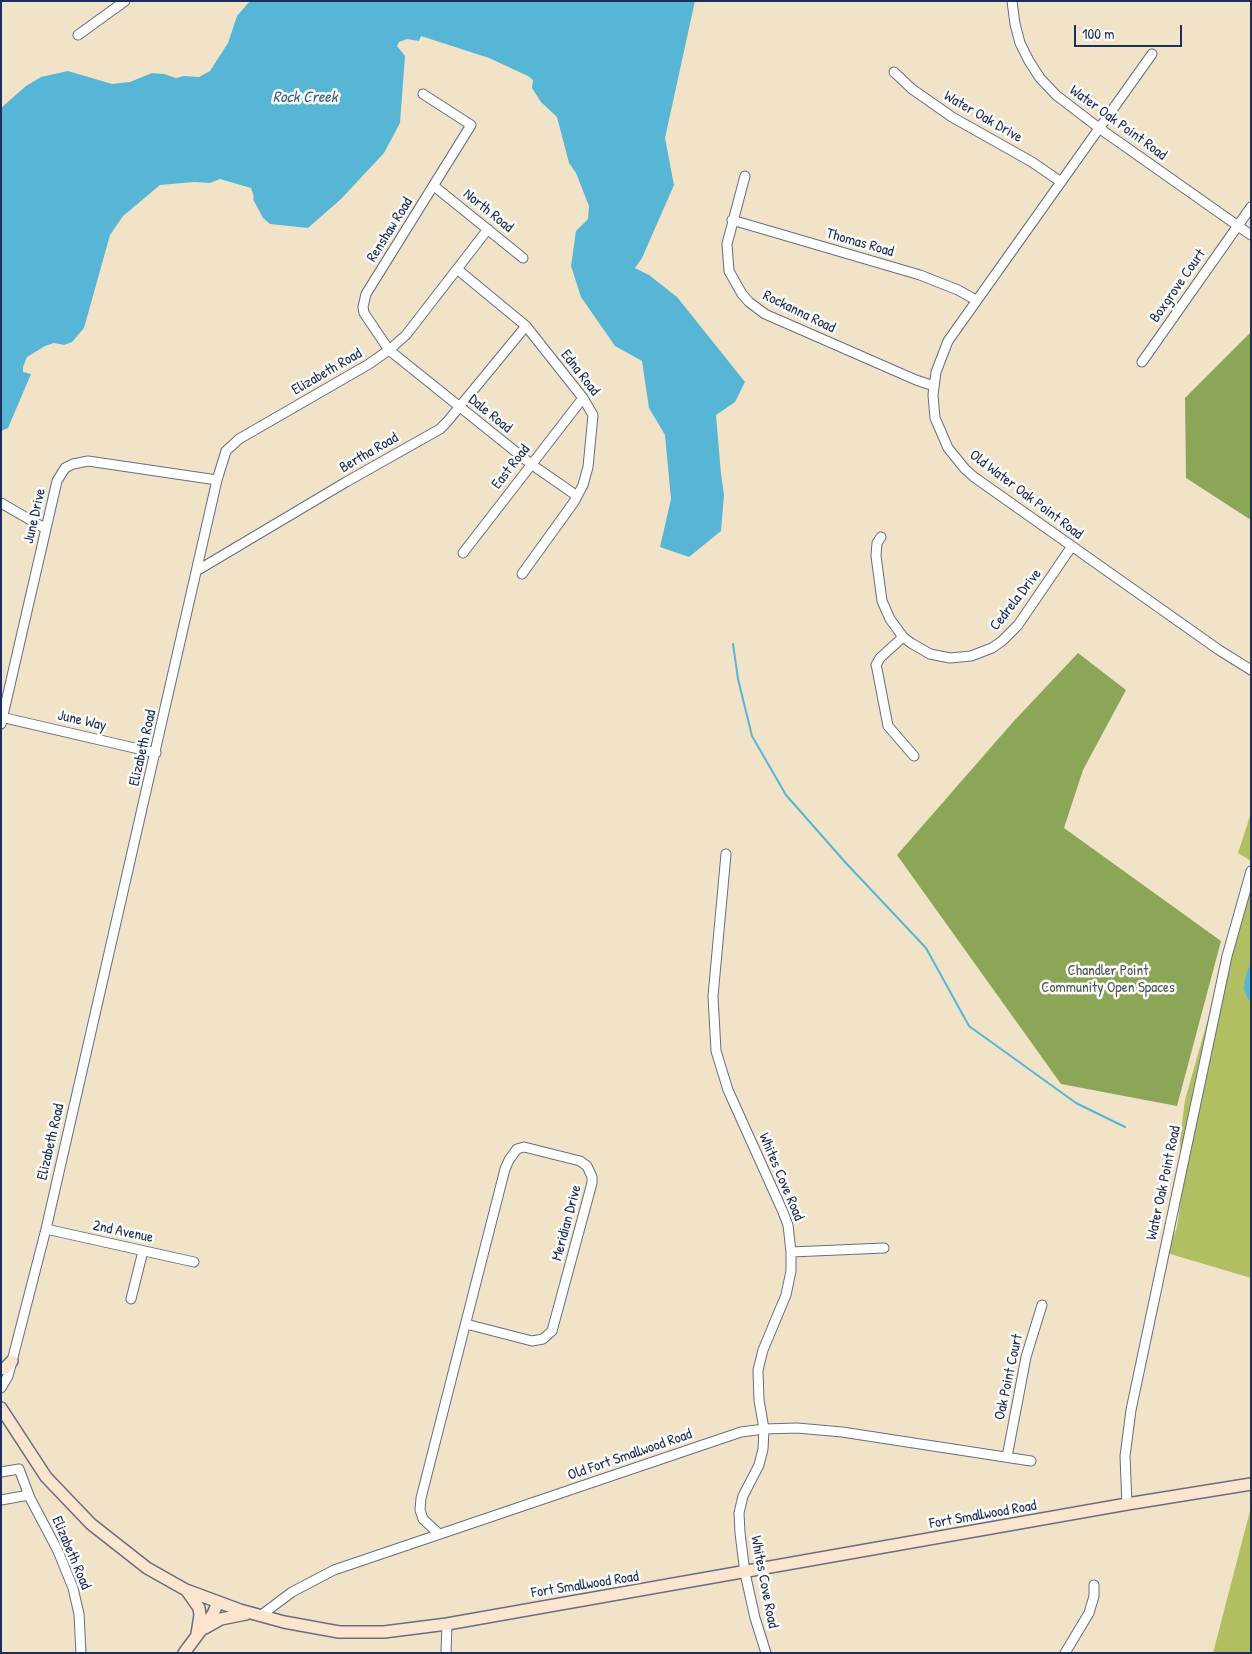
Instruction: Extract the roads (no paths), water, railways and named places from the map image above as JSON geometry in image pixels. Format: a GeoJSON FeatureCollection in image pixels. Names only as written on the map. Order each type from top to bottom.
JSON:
{"type":"FeatureCollection","features":[{"type":"Feature","properties":{"kind":"main road"},"geometry":{"type":"LineString","coordinates":[[1,1369],[12,1361]]}},
{"type":"Feature","properties":{"kind":"main road","name":"Fort Smallwood Road"},"geometry":{"type":"LineString","coordinates":[[1,1408],[46,1477],[90,1524],[146,1568],[186,1590],[256,1615],[339,1632],[384,1632],[447,1624],[1127,1504],[1251,1484]]}},
{"type":"Feature","properties":{"kind":"main road"},"geometry":{"type":"LineString","coordinates":[[186,1590],[199,1608],[199,1634]]}},
{"type":"Feature","properties":{"kind":"main road"},"geometry":{"type":"LineString","coordinates":[[184,1653],[213,1614],[218,1602]]}},
{"type":"Feature","properties":{"kind":"main road"},"geometry":{"type":"LineString","coordinates":[[199,1634],[222,1619],[256,1615]]}},
{"type":"Feature","properties":{"kind":"street"},"geometry":{"type":"LineString","coordinates":[[78,35],[125,1]]}},
{"type":"Feature","properties":{"kind":"street","name":"Water Oak Point Road"},"geometry":{"type":"LineString","coordinates":[[1012,1],[1020,44],[1040,78],[1056,96],[1251,235]]}},
{"type":"Feature","properties":{"kind":"street","name":"Old Water Oak Point Road"},"geometry":{"type":"LineString","coordinates":[[1152,54],[976,300],[943,351],[936,372],[934,386],[935,418],[948,448],[964,469],[1219,650],[1251,670]]}},
{"type":"Feature","properties":{"kind":"street","name":"Water Oak Drive"},"geometry":{"type":"LineString","coordinates":[[894,72],[912,89],[945,113],[1032,162],[1061,182]]}},
{"type":"Feature","properties":{"kind":"street","name":"Renshaw Road"},"geometry":{"type":"LineString","coordinates":[[389,350],[364,313],[363,307],[366,294],[471,125],[423,94]]}},
{"type":"Feature","properties":{"kind":"street","name":"Rockanna Road"},"geometry":{"type":"LineString","coordinates":[[745,176],[727,244],[728,263],[733,280],[749,302],[765,314],[782,322],[934,386]]}},
{"type":"Feature","properties":{"kind":"street","name":"North Road"},"geometry":{"type":"LineString","coordinates":[[434,186],[523,258]]}},
{"type":"Feature","properties":{"kind":"street","name":"Boxgrove Court"},"geometry":{"type":"LineString","coordinates":[[1142,362],[1251,207]]}},
{"type":"Feature","properties":{"kind":"street","name":"Thomas Road"},"geometry":{"type":"LineString","coordinates":[[732,220],[920,275],[958,290],[976,300]]}},
{"type":"Feature","properties":{"kind":"street","name":"Elizabeth Road"},"geometry":{"type":"LineString","coordinates":[[1,1388],[8,1376],[46,1230],[223,459],[230,446],[369,364],[389,350],[406,335],[488,229]]}},
{"type":"Feature","properties":{"kind":"street","name":"Edna Road"},"geometry":{"type":"LineString","coordinates":[[457,268],[526,326],[590,408],[593,422],[587,474],[577,496],[522,574]]}},
{"type":"Feature","properties":{"kind":"street","name":"Bertha Road"},"geometry":{"type":"LineString","coordinates":[[198,570],[440,429],[526,326]]}},
{"type":"Feature","properties":{"kind":"street","name":"Dale Road"},"geometry":{"type":"LineString","coordinates":[[389,350],[531,464],[577,496]]}},
{"type":"Feature","properties":{"kind":"street","name":"East Road"},"geometry":{"type":"LineString","coordinates":[[463,553],[583,398]]}},
{"type":"Feature","properties":{"kind":"street","name":"June Drive"},"geometry":{"type":"LineString","coordinates":[[2,719],[57,481],[65,468],[88,461],[217,480]]}},
{"type":"Feature","properties":{"kind":"street"},"geometry":{"type":"LineString","coordinates":[[1,503],[46,529]]}},
{"type":"Feature","properties":{"kind":"street","name":"Cedrela Drive"},"geometry":{"type":"LineString","coordinates":[[881,537],[877,543],[876,556],[882,601],[890,619],[903,637],[921,650],[950,658],[971,656],[1002,642],[1018,624],[1072,546]]}},
{"type":"Feature","properties":{"kind":"street"},"geometry":{"type":"LineString","coordinates":[[903,637],[880,658],[876,665],[888,726],[914,756]]}},
{"type":"Feature","properties":{"kind":"street","name":"June Way"},"geometry":{"type":"LineString","coordinates":[[2,719],[156,753]]}},
{"type":"Feature","properties":{"kind":"street","name":"Whites Cove Road"},"geometry":{"type":"LineString","coordinates":[[726,854],[713,996],[716,1051],[728,1090],[788,1225],[792,1252],[791,1271],[786,1295],[763,1350],[758,1370],[758,1392],[764,1429],[762,1457],[743,1496],[739,1514],[745,1572],[755,1618],[766,1653]]}},
{"type":"Feature","properties":{"kind":"street","name":"Water Oak Point Road"},"geometry":{"type":"LineString","coordinates":[[1127,1504],[1125,1456],[1133,1400],[1225,966],[1235,924],[1251,872]]}},
{"type":"Feature","properties":{"kind":"street","name":"Meridian Drive"},"geometry":{"type":"LineString","coordinates":[[439,1534],[423,1519],[420,1510],[420,1498],[505,1169],[511,1155],[524,1147],[580,1161],[587,1166],[592,1177],[592,1183],[552,1331],[543,1339],[532,1341],[466,1324]]}},
{"type":"Feature","properties":{"kind":"street","name":"2nd Avenue"},"geometry":{"type":"LineString","coordinates":[[46,1230],[194,1262]]}},
{"type":"Feature","properties":{"kind":"street"},"geometry":{"type":"LineString","coordinates":[[792,1252],[884,1248]]}},
{"type":"Feature","properties":{"kind":"street"},"geometry":{"type":"LineString","coordinates":[[131,1300],[143,1251]]}},
{"type":"Feature","properties":{"kind":"street","name":"Oak Point Court"},"geometry":{"type":"LineString","coordinates":[[1007,1457],[1026,1356],[1042,1305]]}},
{"type":"Feature","properties":{"kind":"street","name":"Old Fort Smallwood Road"},"geometry":{"type":"LineString","coordinates":[[256,1615],[292,1592],[334,1570],[741,1432],[796,1428],[842,1432],[1031,1461]]}},
{"type":"Feature","properties":{"kind":"street","name":"Elizabeth Road"},"geometry":{"type":"LineString","coordinates":[[1,1472],[19,1468],[29,1495],[58,1551],[73,1588],[79,1614],[81,1653]]}},
{"type":"Feature","properties":{"kind":"street"},"geometry":{"type":"LineString","coordinates":[[1,1500],[29,1495]]}},
{"type":"Feature","properties":{"kind":"street"},"geometry":{"type":"LineString","coordinates":[[1065,1653],[1089,1613],[1094,1596],[1094,1585]]}},
{"type":"Feature","properties":{"kind":"street"},"geometry":{"type":"LineString","coordinates":[[446,1653],[447,1624]]}},
{"type":"Feature","properties":{"kind":"water","name":"Rock Creek"},"geometry":{"type":"Polygon","coordinates":[[[250,1],[695,1],[665,138],[674,185],[642,258],[635,268],[649,275],[677,297],[745,382],[735,402],[716,415],[724,495],[721,531],[689,557],[660,547],[671,499],[665,435],[649,408],[642,361],[615,346],[581,297],[571,266],[576,231],[588,219],[589,206],[576,173],[569,163],[557,117],[541,102],[532,88],[533,80],[528,76],[489,58],[421,36],[419,41],[407,39],[399,42],[397,46],[405,56],[400,123],[384,153],[341,199],[308,228],[270,224],[263,218],[253,199],[251,188],[220,179],[210,183],[194,182],[160,185],[123,216],[110,235],[84,328],[72,342],[64,345],[54,343],[45,346],[27,357],[23,372],[31,374],[8,428],[1,431],[1,108],[26,86],[41,77],[68,71],[112,84],[130,82],[152,73],[176,78],[184,76],[199,77],[210,71],[228,43],[237,16],[250,1]]]}},
{"type":"Feature","properties":{"kind":"water"},"geometry":{"type":"Polygon","coordinates":[[[1251,961],[1251,1000],[1248,999],[1244,989],[1251,961]]]}},
{"type":"Feature","properties":{"kind":"waterway"},"geometry":{"type":"LineString","coordinates":[[733,644],[738,679],[752,736],[786,795],[845,862],[926,948],[969,1026],[1076,1103],[1125,1127]]}},
{"type":"Feature","properties":{"kind":"park label","name":"Chandler Point Community Open Spaces"},"geometry":{"type":"Point","coordinates":[1108,980]}}]}
